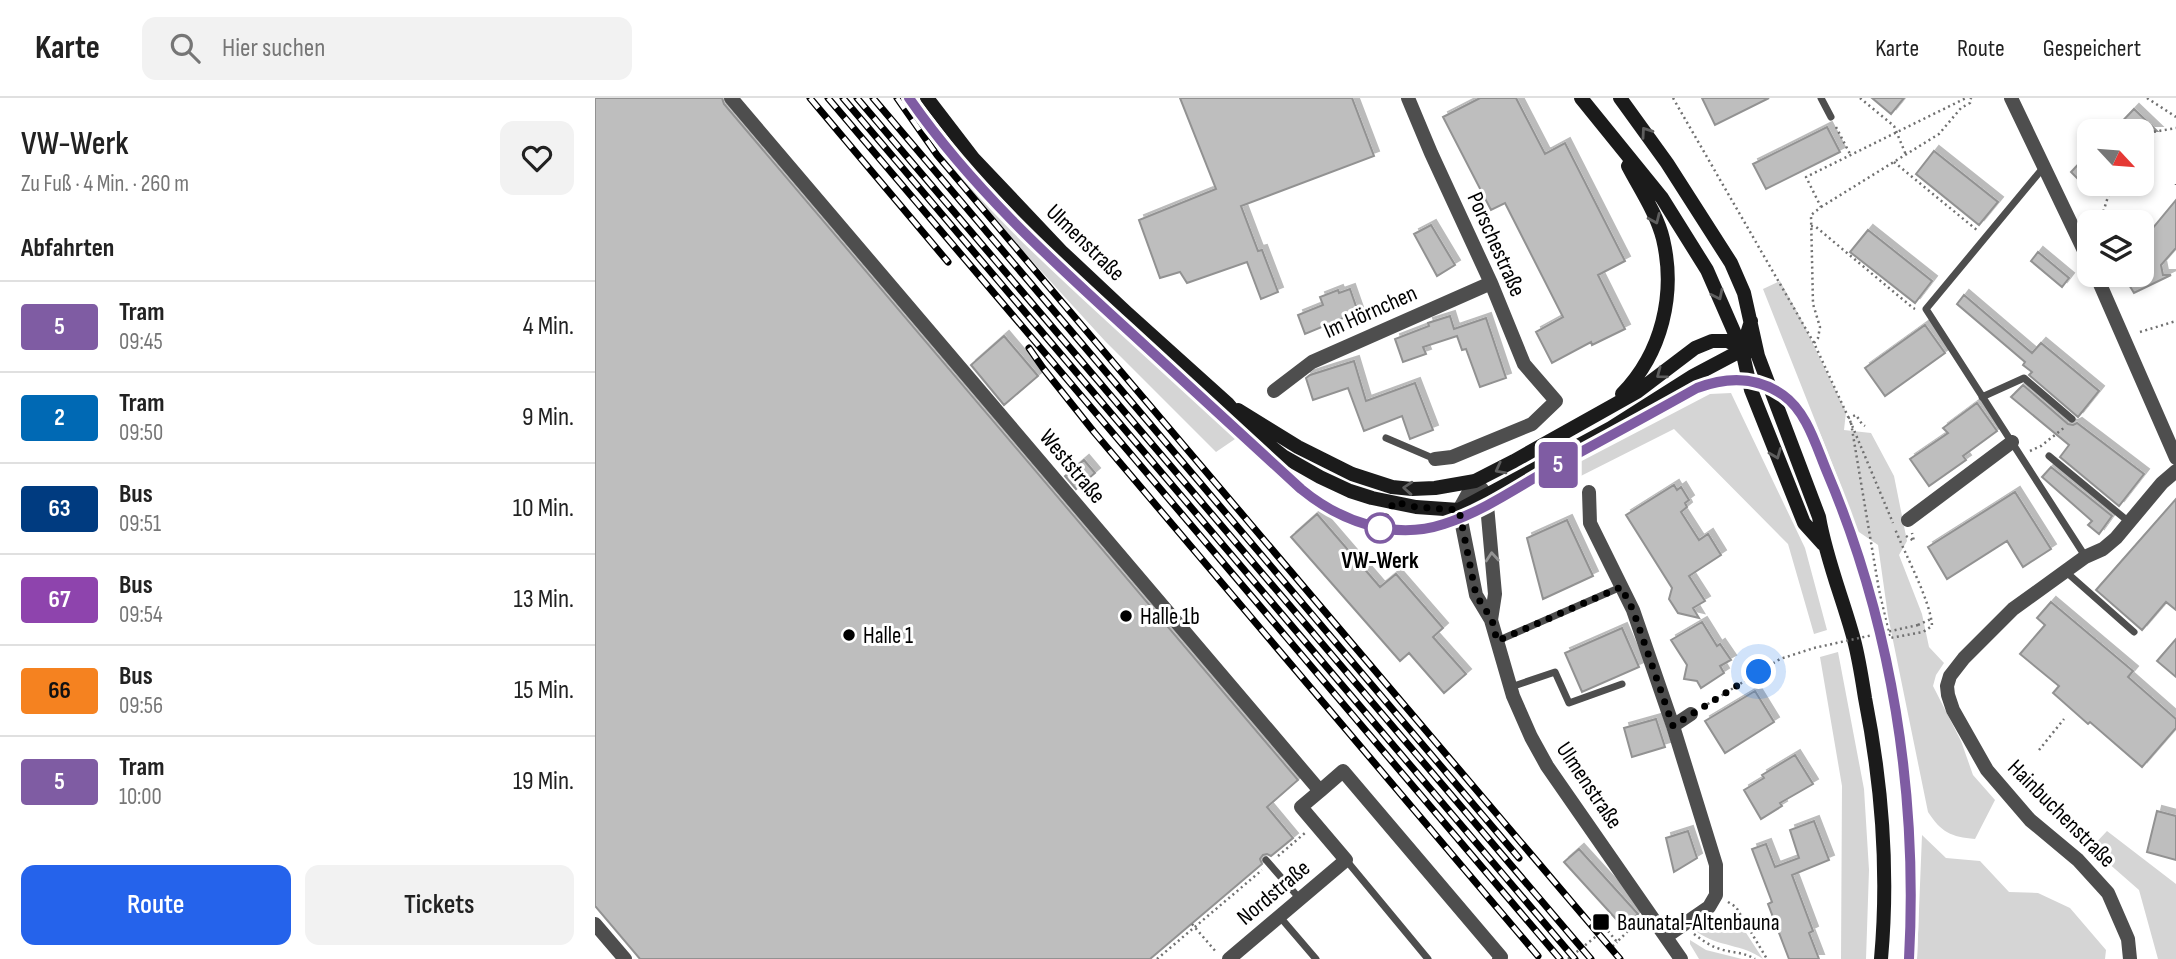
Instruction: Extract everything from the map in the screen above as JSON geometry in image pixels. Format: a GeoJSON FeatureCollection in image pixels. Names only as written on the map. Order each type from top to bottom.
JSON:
{"type":"FeatureCollection","features":[{"type":"Feature","properties":{"kind":"main road"},"geometry":{"type":"LineString","coordinates":[[1581,98],[1662,198],[1707,270],[1742,349],[1751,390],[1804,523],[1824,545]]}},
{"type":"Feature","properties":{"kind":"main road"},"geometry":{"type":"LineString","coordinates":[[1620,98],[1667,163],[1731,263],[1744,293],[1758,356],[1815,505],[1824,545],[1855,642],[1878,767],[1883,819],[1884,925],[1881,959]]}},
{"type":"Feature","properties":{"kind":"main road","name":"Ulmenstraße"},"geometry":{"type":"LineString","coordinates":[[932,100],[973,158],[1061,251],[1228,404],[1251,431],[1277,452],[1350,491],[1416,507],[1459,510]]}},
{"type":"Feature","properties":{"kind":"main road"},"geometry":{"type":"LineString","coordinates":[[1613,136],[1663,237],[1668,274],[1668,300],[1651,353],[1634,382],[1613,404]]}},
{"type":"Feature","properties":{"kind":"main road"},"geometry":{"type":"LineString","coordinates":[[1459,510],[1611,428],[1693,376],[1742,349],[1751,321]]}},
{"type":"Feature","properties":{"kind":"main road","name":"Ulmenstraße"},"geometry":{"type":"LineString","coordinates":[[1228,404],[1333,466],[1371,481],[1412,489],[1435,488],[1475,481],[1637,392],[1695,348],[1712,341],[1728,341],[1758,356]]}},
{"type":"Feature","properties":{"kind":"street","name":"Weststraße"},"geometry":{"type":"LineString","coordinates":[[731,98],[1320,791]]}},
{"type":"Feature","properties":{"kind":"street","name":"Porschestraße"},"geometry":{"type":"LineString","coordinates":[[1408,98],[1491,283],[1524,364],[1556,401],[1532,424],[1452,457],[1435,459]]}},
{"type":"Feature","properties":{"kind":"street"},"geometry":{"type":"LineString","coordinates":[[2011,98],[2077,236]]}},
{"type":"Feature","properties":{"kind":"street","name":"Im Hörnchen"},"geometry":{"type":"LineString","coordinates":[[1274,391],[1312,362],[1491,283]]}},
{"type":"Feature","properties":{"kind":"street"},"geometry":{"type":"LineString","coordinates":[[2101,287],[2176,458]]}},
{"type":"Feature","properties":{"kind":"street"},"geometry":{"type":"LineString","coordinates":[[1908,520],[2011,442]]}},
{"type":"Feature","properties":{"kind":"street","name":"Hainbuchenstraße"},"geometry":{"type":"LineString","coordinates":[[2130,959],[2128,939],[2108,892],[2078,860],[2031,820],[1987,770],[1953,710],[1947,686],[1950,677],[1964,658],[2013,609],[2085,557],[2103,549],[2176,471]]}},
{"type":"Feature","properties":{"kind":"street"},"geometry":{"type":"LineString","coordinates":[[1459,510],[1475,481],[1486,494]]}},
{"type":"Feature","properties":{"kind":"street"},"geometry":{"type":"LineString","coordinates":[[1589,492],[1590,523],[1633,610],[1673,726],[1716,865],[1717,895],[1709,907],[1667,936]]}},
{"type":"Feature","properties":{"kind":"street","name":"Ulmenstraße"},"geometry":{"type":"LineString","coordinates":[[1486,494],[1495,594],[1492,620]]}},
{"type":"Feature","properties":{"kind":"street","name":"Ulmenstraße"},"geometry":{"type":"LineString","coordinates":[[1459,510],[1476,595],[1492,620],[1510,688],[1531,737],[1548,766],[1681,959]]}},
{"type":"Feature","properties":{"kind":"street"},"geometry":{"type":"LineString","coordinates":[[1673,726],[1691,715]]}},
{"type":"Feature","properties":{"kind":"street"},"geometry":{"type":"LineString","coordinates":[[1346,860],[1301,807],[1343,771],[1501,957],[1499,959]]}},
{"type":"Feature","properties":{"kind":"street","name":"Nordstraße"},"geometry":{"type":"LineString","coordinates":[[1229,959],[1346,860]]}},
{"type":"Feature","properties":{"kind":"street"},"geometry":{"type":"LineString","coordinates":[[595,925],[625,959]]}},
{"type":"Feature","properties":{"kind":"lane"},"geometry":{"type":"LineString","coordinates":[[1821,98],[1831,117]]}},
{"type":"Feature","properties":{"kind":"lane"},"geometry":{"type":"LineString","coordinates":[[2044,167],[1926,309],[2085,557]]}},
{"type":"Feature","properties":{"kind":"lane"},"geometry":{"type":"LineString","coordinates":[[1982,397],[2024,378],[2072,419]]}},
{"type":"Feature","properties":{"kind":"lane"},"geometry":{"type":"LineString","coordinates":[[1386,438],[1435,459]]}},
{"type":"Feature","properties":{"kind":"lane"},"geometry":{"type":"LineString","coordinates":[[2049,456],[2129,522]]}},
{"type":"Feature","properties":{"kind":"lane"},"geometry":{"type":"LineString","coordinates":[[2065,571],[2134,632]]}},
{"type":"Feature","properties":{"kind":"lane"},"geometry":{"type":"LineString","coordinates":[[1497,641],[1621,587]]}},
{"type":"Feature","properties":{"kind":"lane"},"geometry":{"type":"LineString","coordinates":[[1510,688],[1555,672],[1569,703],[1622,684]]}},
{"type":"Feature","properties":{"kind":"lane"},"geometry":{"type":"LineString","coordinates":[[1346,860],[1428,959]]}},
{"type":"Feature","properties":{"kind":"lane"},"geometry":{"type":"LineString","coordinates":[[1268,862],[1300,899]]}},
{"type":"Feature","properties":{"kind":"lane"},"geometry":{"type":"LineString","coordinates":[[1279,916],[1315,959]]}},
{"type":"Feature","properties":{"kind":"path"},"geometry":{"type":"LineString","coordinates":[[1673,98],[1814,343],[1849,418],[1931,618],[1932,626],[1923,632],[1890,638],[1879,590],[1851,423]]}},
{"type":"Feature","properties":{"kind":"path"},"geometry":{"type":"LineString","coordinates":[[1860,98],[1894,126],[1906,155]]}},
{"type":"Feature","properties":{"kind":"path"},"geometry":{"type":"LineString","coordinates":[[1821,207],[1806,177],[1966,98]]}},
{"type":"Feature","properties":{"kind":"path"},"geometry":{"type":"LineString","coordinates":[[1814,343],[1820,327],[1813,304],[1811,215],[1939,134],[1961,108],[1970,103],[1971,98]]}},
{"type":"Feature","properties":{"kind":"path"},"geometry":{"type":"LineString","coordinates":[[2147,98],[2176,117]]}},
{"type":"Feature","properties":{"kind":"path"},"geometry":{"type":"LineString","coordinates":[[1831,117],[1850,155]]}},
{"type":"Feature","properties":{"kind":"path"},"geometry":{"type":"LineString","coordinates":[[2154,132],[2176,128]]}},
{"type":"Feature","properties":{"kind":"path"},"geometry":{"type":"LineString","coordinates":[[1894,162],[1986,237]]}},
{"type":"Feature","properties":{"kind":"path"},"geometry":{"type":"LineString","coordinates":[[1811,226],[1913,308],[1926,309]]}},
{"type":"Feature","properties":{"kind":"path"},"geometry":{"type":"LineString","coordinates":[[2140,332],[2176,321]]}},
{"type":"Feature","properties":{"kind":"path"},"geometry":{"type":"LineString","coordinates":[[1849,418],[1856,415],[1865,426]]}},
{"type":"Feature","properties":{"kind":"path"},"geometry":{"type":"LineString","coordinates":[[2020,455],[2041,446],[2061,432],[2072,419]]}},
{"type":"Feature","properties":{"kind":"path"},"geometry":{"type":"LineString","coordinates":[[1691,715],[1780,659],[1814,648],[1918,625],[1931,618]]}},
{"type":"Feature","properties":{"kind":"path"},"geometry":{"type":"LineString","coordinates":[[2039,750],[2064,719]]}},
{"type":"Feature","properties":{"kind":"path"},"geometry":{"type":"LineString","coordinates":[[1157,959],[1193,925],[1315,824]]}},
{"type":"Feature","properties":{"kind":"path"},"geometry":{"type":"LineString","coordinates":[[1717,895],[1736,907],[1767,959]]}},
{"type":"Feature","properties":{"kind":"path"},"geometry":{"type":"LineString","coordinates":[[1617,917],[1629,931]]}},
{"type":"Feature","properties":{"kind":"path"},"geometry":{"type":"LineString","coordinates":[[1568,959],[1598,933],[1611,948],[1639,919]]}},
{"type":"Feature","properties":{"kind":"path"},"geometry":{"type":"LineString","coordinates":[[1193,925],[1221,959]]}},
{"type":"Feature","properties":{"kind":"path"},"geometry":{"type":"LineString","coordinates":[[1608,931],[1617,942]]}},
{"type":"Feature","properties":{"kind":"path"},"geometry":{"type":"LineString","coordinates":[[1694,934],[1712,946],[1743,953],[1755,959]]}},
{"type":"Feature","properties":{"kind":"shaded area"},"geometry":{"type":"Polygon","coordinates":[[[946,155],[980,195],[1238,437],[1216,452],[1105,341],[1020,248],[944,158],[946,155]]]}},
{"type":"Feature","properties":{"kind":"shaded area"},"geometry":{"type":"Polygon","coordinates":[[[1780,281],[1846,412],[1844,430],[1871,433],[1894,476],[1907,541],[1899,555],[1922,614],[1929,647],[1944,663],[1933,686],[1961,741],[1973,775],[1995,800],[1975,839],[1947,832],[1928,812],[1888,616],[1878,545],[1856,530],[1763,289],[1780,281]]]}},
{"type":"Feature","properties":{"kind":"shaded area"},"geometry":{"type":"Polygon","coordinates":[[[1731,393],[1805,548],[1827,630],[1814,634],[1788,544],[1674,429],[1559,487],[1553,476],[1710,394],[1731,393]]]}},
{"type":"Feature","properties":{"kind":"shaded area"},"geometry":{"type":"Polygon","coordinates":[[[1838,652],[1864,789],[1869,870],[1866,959],[1841,959],[1842,786],[1820,657],[1838,652]]]}},
{"type":"Feature","properties":{"kind":"shaded area"},"geometry":{"type":"Polygon","coordinates":[[[2107,831],[2176,884],[2176,959],[2158,959],[2139,890],[2091,848],[2107,831]]]}},
{"type":"Feature","properties":{"kind":"shaded area"},"geometry":{"type":"Polygon","coordinates":[[[1922,835],[1946,858],[1980,861],[2009,892],[2038,893],[2070,908],[2106,950],[2105,959],[1917,959],[1922,835]]]}},
{"type":"Feature","properties":{"kind":"shaded area"},"geometry":{"type":"Polygon","coordinates":[[[1728,918],[1739,922],[1763,959],[1697,932],[1719,919],[1728,918]]]}},
{"type":"Feature","properties":{"kind":"shaded area"},"geometry":{"type":"Polygon","coordinates":[[[1690,940],[1706,950],[1742,959],[1699,959],[1690,940]]]}},
{"type":"Feature","properties":{"kind":"building","name":"Halle 1"},"geometry":{"type":"Polygon","coordinates":[[[595,98],[722,98],[724,104],[1298,780],[1267,807],[1293,838],[1271,856],[1263,855],[1260,859],[1262,864],[1150,959],[640,959],[595,906],[595,98]]]}},
{"type":"Feature","properties":{"kind":"building"},"geometry":{"type":"Polygon","coordinates":[[[1180,98],[1352,98],[1374,156],[1241,206],[1258,251],[1262,250],[1278,292],[1261,299],[1247,262],[1187,283],[1180,272],[1160,278],[1139,220],[1216,189],[1180,98]]]}},
{"type":"Feature","properties":{"kind":"building"},"geometry":{"type":"Polygon","coordinates":[[[1480,98],[1516,98],[1545,154],[1565,143],[1625,261],[1598,275],[1625,329],[1592,345],[1591,342],[1552,363],[1536,332],[1563,317],[1505,203],[1491,210],[1443,117],[1480,98]]]}},
{"type":"Feature","properties":{"kind":"building"},"geometry":{"type":"Polygon","coordinates":[[[1702,98],[1769,98],[1715,125],[1702,98]]]}},
{"type":"Feature","properties":{"kind":"building"},"geometry":{"type":"Polygon","coordinates":[[[1872,98],[1904,98],[1891,114],[1872,98]]]}},
{"type":"Feature","properties":{"kind":"building"},"geometry":{"type":"Polygon","coordinates":[[[2134,109],[2144,119],[2124,119],[2134,109]]]}},
{"type":"Feature","properties":{"kind":"building"},"geometry":{"type":"Polygon","coordinates":[[[1827,127],[1840,152],[1766,189],[1753,164],[1827,127]]]}},
{"type":"Feature","properties":{"kind":"building"},"geometry":{"type":"Polygon","coordinates":[[[1934,151],[1998,202],[1979,225],[1916,174],[1934,151]]]}},
{"type":"Feature","properties":{"kind":"building"},"geometry":{"type":"Polygon","coordinates":[[[2077,166],[2077,178],[2071,172],[2077,166]]]}},
{"type":"Feature","properties":{"kind":"building"},"geometry":{"type":"Polygon","coordinates":[[[2176,200],[2176,248],[2161,265],[2163,275],[2171,275],[2154,283],[2154,227],[2176,200]]]}},
{"type":"Feature","properties":{"kind":"building"},"geometry":{"type":"Polygon","coordinates":[[[1431,225],[1455,265],[1437,276],[1414,234],[1431,225]]]}},
{"type":"Feature","properties":{"kind":"building"},"geometry":{"type":"Polygon","coordinates":[[[1868,230],[1932,281],[1915,303],[1850,252],[1868,230]]]}},
{"type":"Feature","properties":{"kind":"building"},"geometry":{"type":"Polygon","coordinates":[[[2038,252],[2069,278],[2062,287],[2031,261],[2038,252]]]}},
{"type":"Feature","properties":{"kind":"building"},"geometry":{"type":"Polygon","coordinates":[[[2130,287],[2146,287],[2134,293],[2130,287]]]}},
{"type":"Feature","properties":{"kind":"building"},"geometry":{"type":"Polygon","coordinates":[[[1350,289],[1358,312],[1305,334],[1298,315],[1323,305],[1320,297],[1338,290],[1339,293],[1350,289]]]}},
{"type":"Feature","properties":{"kind":"building"},"geometry":{"type":"Polygon","coordinates":[[[1964,295],[2032,353],[2041,343],[2099,391],[2078,417],[2029,375],[2032,372],[2023,365],[2025,362],[1957,304],[1964,295]]]}},
{"type":"Feature","properties":{"kind":"building"},"geometry":{"type":"Polygon","coordinates":[[[1450,316],[1454,329],[1486,318],[1506,378],[1480,387],[1466,349],[1462,350],[1457,336],[1423,347],[1426,354],[1403,362],[1395,339],[1450,316]]]}},
{"type":"Feature","properties":{"kind":"building"},"geometry":{"type":"Polygon","coordinates":[[[1925,325],[1945,353],[1885,396],[1865,368],[1925,325]]]}},
{"type":"Feature","properties":{"kind":"building"},"geometry":{"type":"Polygon","coordinates":[[[1004,336],[1038,376],[1004,405],[971,365],[1004,336]]]}},
{"type":"Feature","properties":{"kind":"building"},"geometry":{"type":"Polygon","coordinates":[[[1354,361],[1366,401],[1415,383],[1433,430],[1410,439],[1402,416],[1364,431],[1348,388],[1313,400],[1306,378],[1354,361]]]}},
{"type":"Feature","properties":{"kind":"building"},"geometry":{"type":"Polygon","coordinates":[[[2023,385],[2068,424],[2077,423],[2144,474],[2119,506],[2060,457],[2069,445],[2011,397],[2023,385]]]}},
{"type":"Feature","properties":{"kind":"building"},"geometry":{"type":"Polygon","coordinates":[[[1977,403],[1997,431],[1963,456],[1966,460],[1929,486],[1910,459],[1948,433],[1943,428],[1977,403]]]}},
{"type":"Feature","properties":{"kind":"building"},"geometry":{"type":"Polygon","coordinates":[[[1084,460],[1095,473],[1076,489],[1065,476],[1084,460]]]}},
{"type":"Feature","properties":{"kind":"building"},"geometry":{"type":"Polygon","coordinates":[[[2051,467],[2112,516],[2099,534],[2088,525],[2092,521],[2042,477],[2051,467]]]}},
{"type":"Feature","properties":{"kind":"building"},"geometry":{"type":"Polygon","coordinates":[[[1674,485],[1677,490],[1681,487],[1689,500],[1685,503],[1687,507],[1681,512],[1699,540],[1708,534],[1721,555],[1689,576],[1705,601],[1693,608],[1699,618],[1678,613],[1669,599],[1672,588],[1626,515],[1674,485]]]}},
{"type":"Feature","properties":{"kind":"building"},"geometry":{"type":"Polygon","coordinates":[[[2015,492],[2051,549],[2023,567],[2007,541],[1947,579],[1928,547],[2015,492]]]}},
{"type":"Feature","properties":{"kind":"building"},"geometry":{"type":"Polygon","coordinates":[[[2176,499],[2176,610],[2166,602],[2142,630],[2096,590],[2176,499]]]}},
{"type":"Feature","properties":{"kind":"building"},"geometry":{"type":"Polygon","coordinates":[[[1317,514],[1380,587],[1396,574],[1443,628],[1433,637],[1466,674],[1444,693],[1409,653],[1400,661],[1291,537],[1317,514]]]}},
{"type":"Feature","properties":{"kind":"building"},"geometry":{"type":"Polygon","coordinates":[[[1567,520],[1593,576],[1543,599],[1527,538],[1567,520]]]}},
{"type":"Feature","properties":{"kind":"building"},"geometry":{"type":"Polygon","coordinates":[[[2051,602],[2133,671],[2128,677],[2176,719],[2176,728],[2142,767],[2053,693],[2059,686],[2020,654],[2045,625],[2037,618],[2051,602]]]}},
{"type":"Feature","properties":{"kind":"building"},"geometry":{"type":"Polygon","coordinates":[[[1702,622],[1717,646],[1720,644],[1731,660],[1720,666],[1724,673],[1701,688],[1697,681],[1684,679],[1687,665],[1671,640],[1702,622]]]}},
{"type":"Feature","properties":{"kind":"building"},"geometry":{"type":"Polygon","coordinates":[[[1622,628],[1639,667],[1582,692],[1565,653],[1622,628]]]}},
{"type":"Feature","properties":{"kind":"building"},"geometry":{"type":"Polygon","coordinates":[[[2176,639],[2176,677],[2157,661],[2176,639]]]}},
{"type":"Feature","properties":{"kind":"building"},"geometry":{"type":"Polygon","coordinates":[[[1755,691],[1774,722],[1725,753],[1705,721],[1755,691]]]}},
{"type":"Feature","properties":{"kind":"building"},"geometry":{"type":"Polygon","coordinates":[[[1656,719],[1665,747],[1632,757],[1624,728],[1656,719]]]}},
{"type":"Feature","properties":{"kind":"building"},"geometry":{"type":"Polygon","coordinates":[[[1795,755],[1813,784],[1780,803],[1782,806],[1761,819],[1744,790],[1764,778],[1762,775],[1795,755]]]}},
{"type":"Feature","properties":{"kind":"building"},"geometry":{"type":"Polygon","coordinates":[[[2157,811],[2176,816],[2176,860],[2147,852],[2157,811]]]}},
{"type":"Feature","properties":{"kind":"building"},"geometry":{"type":"Polygon","coordinates":[[[1814,821],[1829,860],[1792,875],[1813,931],[1809,933],[1819,959],[1789,959],[1768,904],[1772,902],[1752,849],[1766,844],[1775,867],[1799,858],[1790,830],[1814,821]]]}},
{"type":"Feature","properties":{"kind":"building"},"geometry":{"type":"Polygon","coordinates":[[[1688,831],[1697,858],[1674,872],[1666,838],[1688,831]]]}},
{"type":"Feature","properties":{"kind":"building"},"geometry":{"type":"Polygon","coordinates":[[[1579,849],[1638,914],[1627,924],[1619,916],[1616,919],[1564,862],[1579,849]]]}},
{"type":"Feature","properties":{"kind":"tram line"},"geometry":{"type":"LineString","coordinates":[[909,98],[956,159],[1008,216],[1063,270],[1301,489],[1316,501],[1349,519],[1386,529],[1404,530],[1443,524],[1473,511],[1708,384],[1741,380],[1762,385],[1783,395],[1805,420],[1810,430],[1850,530],[1884,649],[1905,772],[1910,835],[1909,959]]}},
{"type":"Feature","properties":{"kind":"tram line","name":"5"},"geometry":{"type":"LineString","coordinates":[[909,98],[983,190],[1060,268],[1301,489],[1319,504],[1355,522],[1385,529],[1405,530],[1445,524],[1710,383],[1745,380],[1771,388],[1784,396],[1793,404],[1814,439],[1843,509],[1854,540],[1887,665],[1901,741],[1907,794],[1911,888],[1909,959]]}},
{"type":"Feature","properties":{"kind":"railway"},"geometry":{"type":"LineString","coordinates":[[810,98],[948,262]]}},
{"type":"Feature","properties":{"kind":"railway"},"geometry":{"type":"LineString","coordinates":[[828,98],[1560,959]]}},
{"type":"Feature","properties":{"kind":"railway"},"geometry":{"type":"LineString","coordinates":[[843,98],[1575,959]]}},
{"type":"Feature","properties":{"kind":"railway"},"geometry":{"type":"LineString","coordinates":[[857,98],[1591,959]]}},
{"type":"Feature","properties":{"kind":"railway"},"geometry":{"type":"LineString","coordinates":[[873,98],[1519,858]]}},
{"type":"Feature","properties":{"kind":"railway"},"geometry":{"type":"LineString","coordinates":[[897,98],[937,155],[1620,959]]}},
{"type":"Feature","properties":{"kind":"railway"},"geometry":{"type":"LineString","coordinates":[[1029,348],[1094,432],[1538,956]]}},
{"type":"Feature","properties":{"kind":"place","name":"VW-Werk"},"geometry":{"type":"Point","coordinates":[1380,528]}},
{"type":"Feature","properties":{"kind":"place","name":"Halle 1b"},"geometry":{"type":"Point","coordinates":[1126,616]}},
{"type":"Feature","properties":{"kind":"place","name":"Halle 1"},"geometry":{"type":"Point","coordinates":[849,635]}},
{"type":"Feature","properties":{"kind":"place","name":"Baunatal-Altenbauna"},"geometry":{"type":"Point","coordinates":[1601,922]}},
{"type":"Feature","properties":{"kind":"route"},"geometry":{"type":"LineString","coordinates":[[1380,528],[1394,502],[1416,507],[1459,510],[1476,595],[1492,620],[1497,641],[1621,587],[1633,610],[1673,726],[1759,672]]}}]}
